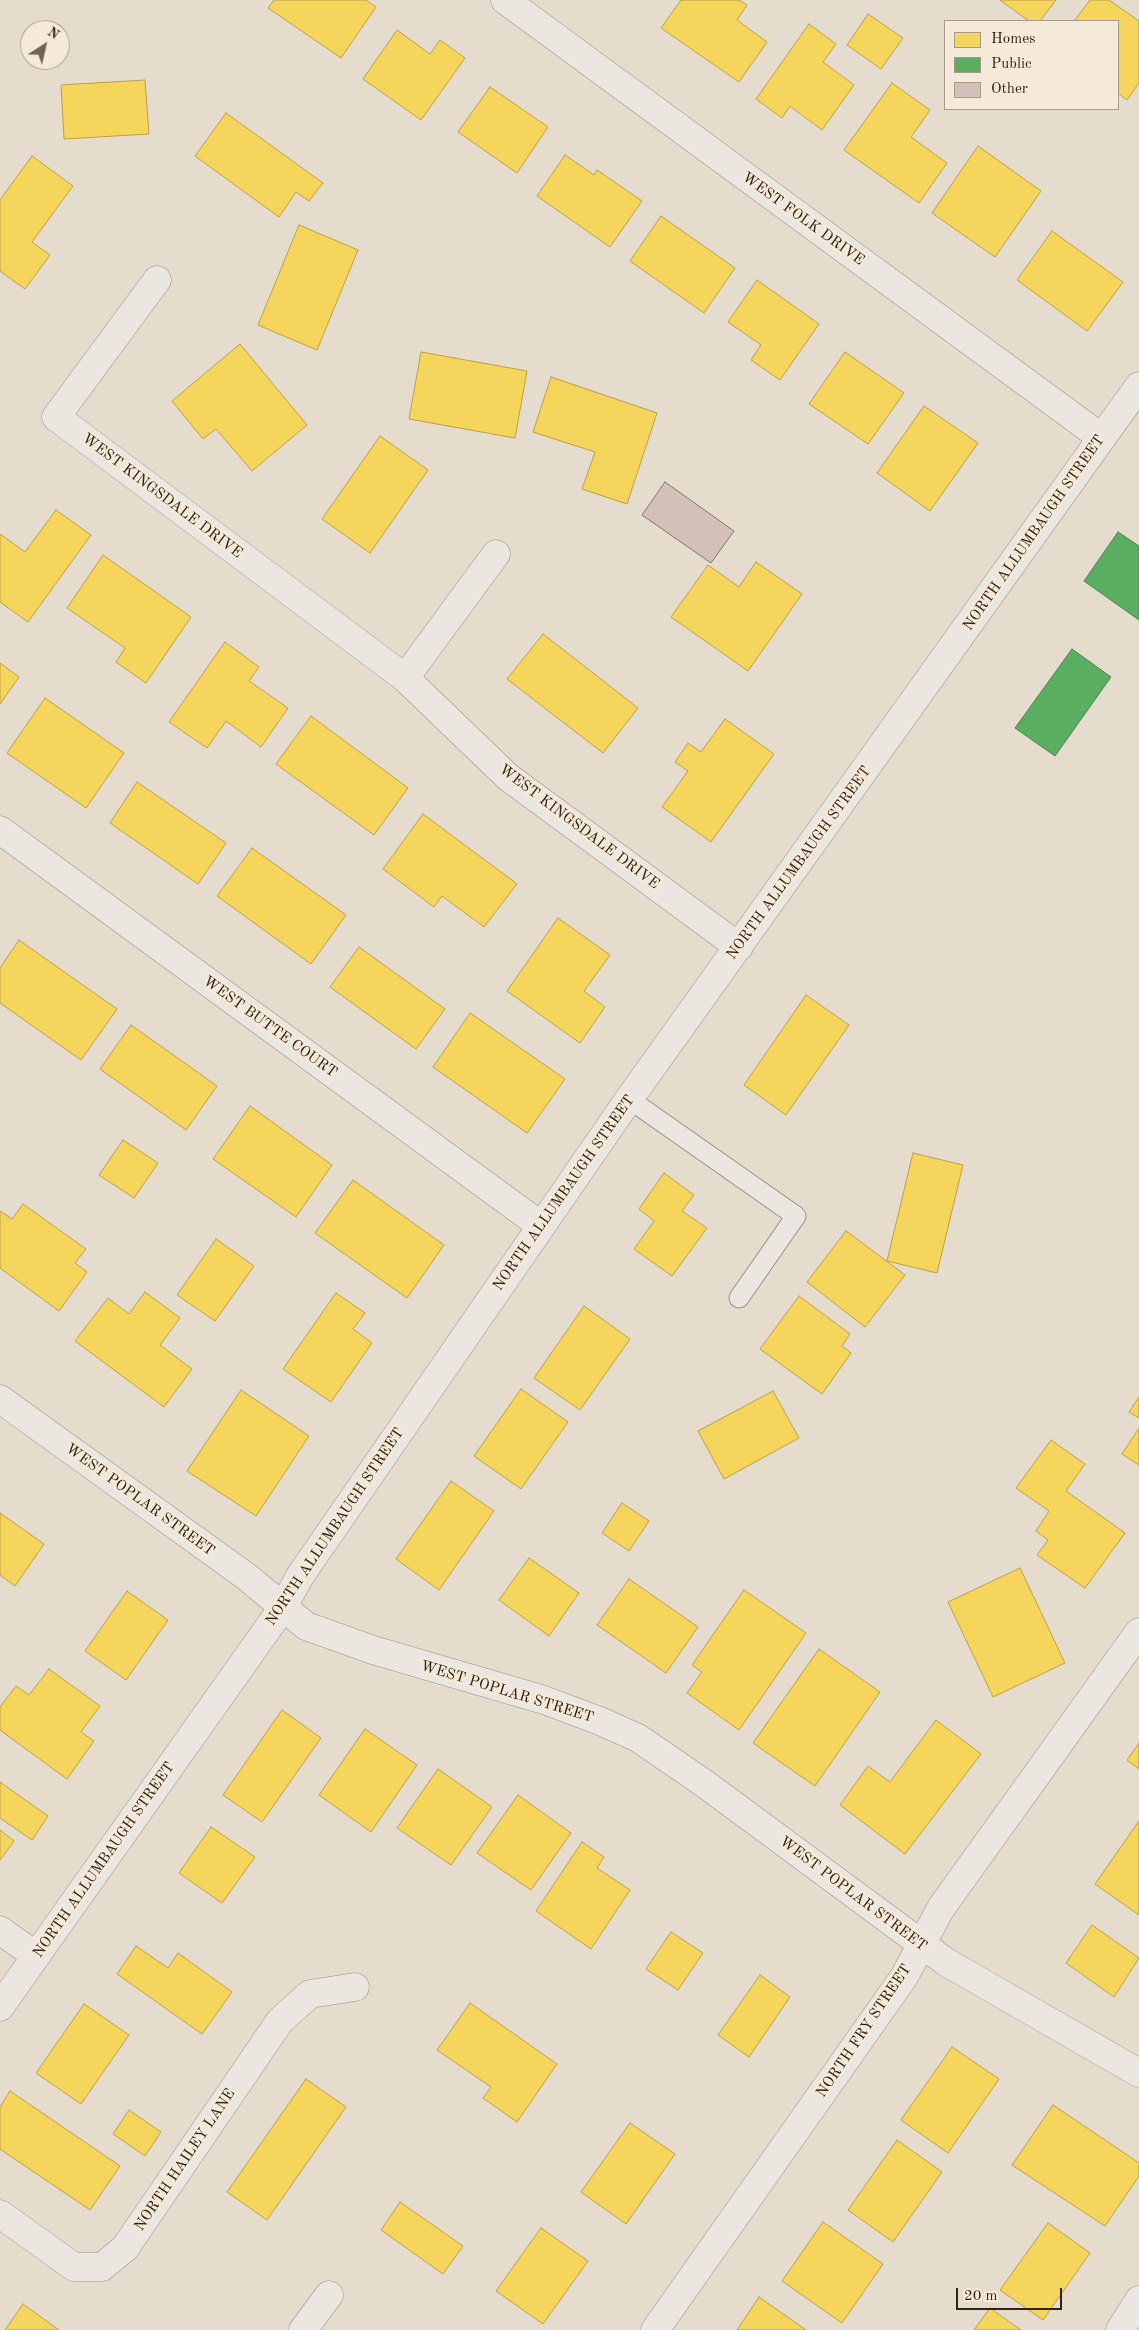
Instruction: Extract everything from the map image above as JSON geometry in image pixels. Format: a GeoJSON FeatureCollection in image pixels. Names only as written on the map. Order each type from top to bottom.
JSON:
{"type":"FeatureCollection","features":[{"type":"Feature","properties":{"kind":"street","name":"WEST FOLK DRIVE"},"geometry":{"type":"LineString","coordinates":[[505,0],[1102,438]]}},
{"type":"Feature","properties":{"kind":"street","name":"WEST KINGSDALE DRIVE"},"geometry":{"type":"LineString","coordinates":[[157,280],[56,417],[405,678],[508,777],[739,947]]}},
{"type":"Feature","properties":{"kind":"street","name":"NORTH ALLUMBAUGH STREET"},"geometry":{"type":"LineString","coordinates":[[0,2007],[283,1606],[300,1576],[540,1225],[1139,386]]}},
{"type":"Feature","properties":{"kind":"street"},"geometry":{"type":"LineString","coordinates":[[405,678],[496,554]]}},
{"type":"Feature","properties":{"kind":"street","name":"WEST BUTTE COURT"},"geometry":{"type":"LineString","coordinates":[[0,830],[540,1225]]}},
{"type":"Feature","properties":{"kind":"street","name":"WEST POPLAR STREET"},"geometry":{"type":"LineString","coordinates":[[0,1399],[246,1577],[306,1626],[373,1650],[544,1700],[600,1721],[638,1738],[705,1784],[946,1962],[1139,2073]]}},
{"type":"Feature","properties":{"kind":"street","name":"NORTH FRY STREET"},"geometry":{"type":"LineString","coordinates":[[655,2330],[904,1977],[941,1908],[1139,1632]]}},
{"type":"Feature","properties":{"kind":"street"},"geometry":{"type":"LineString","coordinates":[[0,1930],[36,1956]]}},
{"type":"Feature","properties":{"kind":"street","name":"NORTH HAILEY LANE"},"geometry":{"type":"LineString","coordinates":[[0,2214],[74,2267],[102,2267],[125,2248],[280,2021],[310,1994],[355,1987]]}},
{"type":"Feature","properties":{"kind":"street"},"geometry":{"type":"LineString","coordinates":[[303,2330],[328,2294]]}},
{"type":"Feature","properties":{"kind":"street"},"geometry":{"type":"LineString","coordinates":[[1120,2330],[1139,2300]]}},
{"type":"Feature","properties":{"kind":"lane"},"geometry":{"type":"LineString","coordinates":[[629,1099],[796,1216],[739,1298]]}},
{"type":"Feature","properties":{"kind":"building: Homes"},"geometry":{"type":"Polygon","coordinates":[[[274,0],[366,0],[376,7],[341,58],[268,8],[274,0]]]}},
{"type":"Feature","properties":{"kind":"building: Homes"},"geometry":{"type":"Polygon","coordinates":[[[681,0],[739,0],[747,5],[737,20],[767,42],[739,82],[661,28],[681,0]]]}},
{"type":"Feature","properties":{"kind":"building: Homes"},"geometry":{"type":"Polygon","coordinates":[[[1000,0],[1056,0],[1041,20],[1028,20],[1000,0]]]}},
{"type":"Feature","properties":{"kind":"building: Homes"},"geometry":{"type":"Polygon","coordinates":[[[1090,0],[1109,0],[1139,21],[1139,83],[1127,100],[1119,94],[1119,20],[1075,20],[1090,0]]]}},
{"type":"Feature","properties":{"kind":"building: Homes"},"geometry":{"type":"Polygon","coordinates":[[[868,14],[903,38],[881,69],[847,45],[868,14]]]}},
{"type":"Feature","properties":{"kind":"building: Homes"},"geometry":{"type":"Polygon","coordinates":[[[809,24],[836,44],[823,62],[854,85],[822,130],[790,106],[782,118],[756,99],[809,24]]]}},
{"type":"Feature","properties":{"kind":"building: Homes"},"geometry":{"type":"Polygon","coordinates":[[[397,30],[430,54],[440,40],[465,58],[421,120],[363,79],[397,30]]]}},
{"type":"Feature","properties":{"kind":"building: Homes"},"geometry":{"type":"Polygon","coordinates":[[[145,80],[149,134],[64,139],[61,85],[145,80]]]}},
{"type":"Feature","properties":{"kind":"building: Homes"},"geometry":{"type":"Polygon","coordinates":[[[892,83],[930,110],[911,137],[947,163],[919,203],[844,150],[892,83]]]}},
{"type":"Feature","properties":{"kind":"building: Homes"},"geometry":{"type":"Polygon","coordinates":[[[490,87],[548,127],[517,173],[458,132],[490,87]]]}},
{"type":"Feature","properties":{"kind":"building: Homes"},"geometry":{"type":"Polygon","coordinates":[[[226,113],[323,183],[309,201],[296,192],[279,217],[195,156],[226,113]]]}},
{"type":"Feature","properties":{"kind":"building: Homes"},"geometry":{"type":"Polygon","coordinates":[[[978,146],[1041,191],[995,257],[932,213],[978,146]]]}},
{"type":"Feature","properties":{"kind":"building: Homes"},"geometry":{"type":"Polygon","coordinates":[[[565,155],[594,175],[597,170],[642,201],[610,247],[537,196],[565,155]]]}},
{"type":"Feature","properties":{"kind":"building: Homes"},"geometry":{"type":"Polygon","coordinates":[[[32,156],[73,186],[32,242],[50,255],[25,289],[0,271],[0,200],[32,156]]]}},
{"type":"Feature","properties":{"kind":"building: Homes"},"geometry":{"type":"Polygon","coordinates":[[[661,216],[735,268],[704,313],[630,261],[661,216]]]}},
{"type":"Feature","properties":{"kind":"building: Homes"},"geometry":{"type":"Polygon","coordinates":[[[299,225],[358,250],[317,350],[258,325],[299,225]]]}},
{"type":"Feature","properties":{"kind":"building: Homes"},"geometry":{"type":"Polygon","coordinates":[[[1052,231],[1123,282],[1087,331],[1017,280],[1052,231]]]}},
{"type":"Feature","properties":{"kind":"building: Homes"},"geometry":{"type":"Polygon","coordinates":[[[757,280],[819,324],[780,380],[751,360],[761,345],[728,322],[757,280]]]}},
{"type":"Feature","properties":{"kind":"building: Homes"},"geometry":{"type":"Polygon","coordinates":[[[240,344],[307,425],[252,471],[216,429],[203,439],[172,401],[240,344]]]}},
{"type":"Feature","properties":{"kind":"building: Homes"},"geometry":{"type":"Polygon","coordinates":[[[421,352],[527,371],[515,438],[409,419],[421,352]]]}},
{"type":"Feature","properties":{"kind":"building: Homes"},"geometry":{"type":"Polygon","coordinates":[[[845,352],[904,393],[868,444],[809,404],[845,352]]]}},
{"type":"Feature","properties":{"kind":"building: Homes"},"geometry":{"type":"Polygon","coordinates":[[[551,377],[657,413],[627,504],[582,489],[595,452],[533,432],[551,377]]]}},
{"type":"Feature","properties":{"kind":"building: Homes"},"geometry":{"type":"Polygon","coordinates":[[[924,406],[978,443],[930,511],[877,473],[924,406]]]}},
{"type":"Feature","properties":{"kind":"building: Homes"},"geometry":{"type":"Polygon","coordinates":[[[380,436],[428,470],[370,553],[322,519],[380,436]]]}},
{"type":"Feature","properties":{"kind":"building: Homes"},"geometry":{"type":"Polygon","coordinates":[[[56,510],[91,535],[28,622],[0,602],[0,534],[25,552],[56,510]]]}},
{"type":"Feature","properties":{"kind":"building: Homes"},"geometry":{"type":"Polygon","coordinates":[[[103,555],[191,617],[146,683],[116,662],[125,648],[67,608],[103,555]]]}},
{"type":"Feature","properties":{"kind":"building: Homes"},"geometry":{"type":"Polygon","coordinates":[[[756,562],[802,594],[748,671],[671,617],[708,565],[739,587],[756,562]]]}},
{"type":"Feature","properties":{"kind":"building: Homes"},"geometry":{"type":"Polygon","coordinates":[[[543,634],[638,708],[603,753],[507,679],[543,634]]]}},
{"type":"Feature","properties":{"kind":"building: Homes"},"geometry":{"type":"Polygon","coordinates":[[[225,642],[259,667],[249,681],[288,708],[261,747],[226,721],[207,748],[169,722],[225,642]]]}},
{"type":"Feature","properties":{"kind":"building: Homes"},"geometry":{"type":"Polygon","coordinates":[[[0,663],[19,677],[0,704],[0,663]]]}},
{"type":"Feature","properties":{"kind":"building: Homes"},"geometry":{"type":"Polygon","coordinates":[[[45,698],[124,753],[86,808],[7,753],[45,698]]]}},
{"type":"Feature","properties":{"kind":"building: Homes"},"geometry":{"type":"Polygon","coordinates":[[[311,716],[408,788],[374,835],[276,764],[311,716]]]}},
{"type":"Feature","properties":{"kind":"building: Homes"},"geometry":{"type":"Polygon","coordinates":[[[725,719],[774,754],[711,842],[662,807],[688,771],[675,762],[688,743],[701,752],[725,719]]]}},
{"type":"Feature","properties":{"kind":"building: Homes"},"geometry":{"type":"Polygon","coordinates":[[[137,782],[226,843],[198,884],[110,823],[137,782]]]}},
{"type":"Feature","properties":{"kind":"building: Homes"},"geometry":{"type":"Polygon","coordinates":[[[423,814],[517,884],[484,927],[442,896],[434,907],[383,869],[423,814]]]}},
{"type":"Feature","properties":{"kind":"building: Homes"},"geometry":{"type":"Polygon","coordinates":[[[252,848],[346,915],[311,964],[217,896],[252,848]]]}},
{"type":"Feature","properties":{"kind":"building: Homes"},"geometry":{"type":"Polygon","coordinates":[[[558,918],[610,955],[584,991],[605,1007],[580,1043],[507,991],[558,918]]]}},
{"type":"Feature","properties":{"kind":"building: Homes"},"geometry":{"type":"Polygon","coordinates":[[[19,940],[117,1009],[81,1060],[0,1003],[0,968],[19,940]]]}},
{"type":"Feature","properties":{"kind":"building: Homes"},"geometry":{"type":"Polygon","coordinates":[[[359,947],[445,1009],[416,1049],[330,987],[359,947]]]}},
{"type":"Feature","properties":{"kind":"building: Homes"},"geometry":{"type":"Polygon","coordinates":[[[806,995],[849,1025],[786,1115],[744,1085],[806,995]]]}},
{"type":"Feature","properties":{"kind":"building: Homes"},"geometry":{"type":"Polygon","coordinates":[[[470,1013],[565,1079],[527,1133],[433,1067],[470,1013]]]}},
{"type":"Feature","properties":{"kind":"building: Homes"},"geometry":{"type":"Polygon","coordinates":[[[131,1025],[217,1086],[186,1130],[100,1069],[131,1025]]]}},
{"type":"Feature","properties":{"kind":"building: Homes"},"geometry":{"type":"Polygon","coordinates":[[[250,1106],[332,1165],[296,1217],[213,1159],[250,1106]]]}},
{"type":"Feature","properties":{"kind":"building: Homes"},"geometry":{"type":"Polygon","coordinates":[[[123,1140],[158,1163],[134,1198],[99,1175],[123,1140]]]}},
{"type":"Feature","properties":{"kind":"building: Homes"},"geometry":{"type":"Polygon","coordinates":[[[913,1153],[963,1165],[937,1273],[887,1261],[913,1153]]]}},
{"type":"Feature","properties":{"kind":"building: Homes"},"geometry":{"type":"Polygon","coordinates":[[[664,1173],[694,1195],[682,1211],[707,1228],[672,1276],[634,1249],[654,1221],[639,1209],[664,1173]]]}},
{"type":"Feature","properties":{"kind":"building: Homes"},"geometry":{"type":"Polygon","coordinates":[[[353,1180],[444,1245],[407,1298],[315,1233],[353,1180]]]}},
{"type":"Feature","properties":{"kind":"building: Homes"},"geometry":{"type":"Polygon","coordinates":[[[23,1204],[86,1249],[75,1263],[87,1272],[59,1311],[0,1268],[0,1211],[12,1219],[23,1204]]]}},
{"type":"Feature","properties":{"kind":"building: Homes"},"geometry":{"type":"Polygon","coordinates":[[[846,1231],[905,1275],[865,1327],[807,1282],[846,1231]]]}},
{"type":"Feature","properties":{"kind":"building: Homes"},"geometry":{"type":"Polygon","coordinates":[[[216,1239],[254,1266],[215,1321],[177,1295],[216,1239]]]}},
{"type":"Feature","properties":{"kind":"building: Homes"},"geometry":{"type":"Polygon","coordinates":[[[145,1292],[180,1318],[160,1345],[192,1369],[164,1407],[75,1341],[108,1298],[129,1314],[145,1292]]]}},
{"type":"Feature","properties":{"kind":"building: Homes"},"geometry":{"type":"Polygon","coordinates":[[[336,1293],[365,1313],[353,1329],[372,1343],[331,1402],[283,1369],[336,1293]]]}},
{"type":"Feature","properties":{"kind":"building: Homes"},"geometry":{"type":"Polygon","coordinates":[[[799,1296],[850,1334],[842,1346],[851,1353],[822,1394],[760,1349],[799,1296]]]}},
{"type":"Feature","properties":{"kind":"building: Homes"},"geometry":{"type":"Polygon","coordinates":[[[584,1306],[630,1339],[580,1410],[534,1378],[584,1306]]]}},
{"type":"Feature","properties":{"kind":"building: Homes"},"geometry":{"type":"Polygon","coordinates":[[[521,1389],[568,1422],[521,1489],[474,1456],[521,1389]]]}},
{"type":"Feature","properties":{"kind":"building: Homes"},"geometry":{"type":"Polygon","coordinates":[[[241,1390],[309,1436],[256,1516],[187,1471],[241,1390]]]}},
{"type":"Feature","properties":{"kind":"building: Homes"},"geometry":{"type":"Polygon","coordinates":[[[773,1391],[799,1438],[724,1479],[698,1431],[773,1391]]]}},
{"type":"Feature","properties":{"kind":"building: Homes"},"geometry":{"type":"Polygon","coordinates":[[[1139,1397],[1139,1418],[1129,1412],[1139,1397]]]}},
{"type":"Feature","properties":{"kind":"building: Homes"},"geometry":{"type":"Polygon","coordinates":[[[1139,1428],[1139,1465],[1122,1454],[1139,1428]]]}},
{"type":"Feature","properties":{"kind":"building: Homes"},"geometry":{"type":"Polygon","coordinates":[[[1051,1440],[1085,1464],[1066,1491],[1125,1533],[1085,1588],[1037,1555],[1048,1540],[1036,1531],[1049,1511],[1016,1488],[1051,1440]]]}},
{"type":"Feature","properties":{"kind":"building: Homes"},"geometry":{"type":"Polygon","coordinates":[[[451,1481],[494,1511],[439,1590],[396,1559],[451,1481]]]}},
{"type":"Feature","properties":{"kind":"building: Homes"},"geometry":{"type":"Polygon","coordinates":[[[622,1503],[649,1521],[629,1551],[602,1533],[622,1503]]]}},
{"type":"Feature","properties":{"kind":"building: Homes"},"geometry":{"type":"Polygon","coordinates":[[[0,1513],[44,1544],[15,1586],[0,1575],[0,1513]]]}},
{"type":"Feature","properties":{"kind":"building: Homes"},"geometry":{"type":"Polygon","coordinates":[[[529,1558],[579,1593],[549,1636],[499,1600],[529,1558]]]}},
{"type":"Feature","properties":{"kind":"building: Homes"},"geometry":{"type":"Polygon","coordinates":[[[1020,1568],[1065,1663],[993,1697],[948,1602],[1020,1568]]]}},
{"type":"Feature","properties":{"kind":"building: Homes"},"geometry":{"type":"Polygon","coordinates":[[[629,1579],[698,1627],[666,1673],[597,1625],[629,1579]]]}},
{"type":"Feature","properties":{"kind":"building: Homes"},"geometry":{"type":"Polygon","coordinates":[[[744,1590],[806,1633],[739,1730],[687,1693],[702,1672],[692,1665],[744,1590]]]}},
{"type":"Feature","properties":{"kind":"building: Homes"},"geometry":{"type":"Polygon","coordinates":[[[127,1591],[168,1620],[126,1680],[85,1651],[127,1591]]]}},
{"type":"Feature","properties":{"kind":"building: Homes"},"geometry":{"type":"Polygon","coordinates":[[[819,1649],[880,1692],[815,1786],[753,1743],[819,1649]]]}},
{"type":"Feature","properties":{"kind":"building: Homes"},"geometry":{"type":"Polygon","coordinates":[[[49,1669],[100,1706],[81,1732],[94,1741],[67,1779],[0,1730],[0,1707],[16,1686],[29,1695],[49,1669]]]}},
{"type":"Feature","properties":{"kind":"building: Homes"},"geometry":{"type":"Polygon","coordinates":[[[282,1710],[321,1738],[262,1822],[223,1795],[282,1710]]]}},
{"type":"Feature","properties":{"kind":"building: Homes"},"geometry":{"type":"Polygon","coordinates":[[[936,1720],[981,1754],[905,1854],[840,1805],[868,1766],[890,1782],[936,1720]]]}},
{"type":"Feature","properties":{"kind":"building: Homes"},"geometry":{"type":"Polygon","coordinates":[[[365,1729],[417,1765],[371,1832],[319,1795],[365,1729]]]}},
{"type":"Feature","properties":{"kind":"building: Homes"},"geometry":{"type":"Polygon","coordinates":[[[1139,1743],[1139,1769],[1127,1760],[1139,1743]]]}},
{"type":"Feature","properties":{"kind":"building: Homes"},"geometry":{"type":"Polygon","coordinates":[[[438,1769],[492,1807],[451,1865],[397,1828],[438,1769]]]}},
{"type":"Feature","properties":{"kind":"building: Homes"},"geometry":{"type":"Polygon","coordinates":[[[0,1782],[48,1816],[32,1840],[0,1818],[0,1782]]]}},
{"type":"Feature","properties":{"kind":"building: Homes"},"geometry":{"type":"Polygon","coordinates":[[[518,1795],[571,1833],[531,1890],[477,1853],[518,1795]]]}},
{"type":"Feature","properties":{"kind":"building: Homes"},"geometry":{"type":"Polygon","coordinates":[[[1139,1821],[1139,1915],[1095,1884],[1139,1821]]]}},
{"type":"Feature","properties":{"kind":"building: Homes"},"geometry":{"type":"Polygon","coordinates":[[[211,1827],[255,1857],[222,1903],[179,1873],[211,1827]]]}},
{"type":"Feature","properties":{"kind":"building: Homes"},"geometry":{"type":"Polygon","coordinates":[[[0,1830],[14,1841],[0,1860],[0,1830]]]}},
{"type":"Feature","properties":{"kind":"building: Homes"},"geometry":{"type":"Polygon","coordinates":[[[582,1842],[604,1857],[597,1868],[630,1890],[591,1949],[536,1911],[582,1842]]]}},
{"type":"Feature","properties":{"kind":"building: Homes"},"geometry":{"type":"Polygon","coordinates":[[[1092,1925],[1139,1958],[1114,1997],[1066,1963],[1092,1925]]]}},
{"type":"Feature","properties":{"kind":"building: Homes"},"geometry":{"type":"Polygon","coordinates":[[[671,1932],[703,1953],[678,1990],[646,1969],[671,1932]]]}},
{"type":"Feature","properties":{"kind":"building: Homes"},"geometry":{"type":"Polygon","coordinates":[[[136,1946],[168,1968],[178,1953],[232,1992],[202,2034],[117,1974],[136,1946]]]}},
{"type":"Feature","properties":{"kind":"building: Homes"},"geometry":{"type":"Polygon","coordinates":[[[760,1975],[790,1997],[749,2057],[718,2035],[760,1975]]]}},
{"type":"Feature","properties":{"kind":"building: Homes"},"geometry":{"type":"Polygon","coordinates":[[[470,2003],[557,2064],[517,2122],[483,2098],[491,2087],[437,2050],[470,2003]]]}},
{"type":"Feature","properties":{"kind":"building: Homes"},"geometry":{"type":"Polygon","coordinates":[[[84,2004],[129,2035],[81,2104],[36,2073],[84,2004]]]}},
{"type":"Feature","properties":{"kind":"building: Homes"},"geometry":{"type":"Polygon","coordinates":[[[952,2047],[999,2079],[948,2153],[901,2120],[952,2047]]]}},
{"type":"Feature","properties":{"kind":"building: Homes"},"geometry":{"type":"Polygon","coordinates":[[[306,2079],[346,2107],[267,2220],[227,2192],[306,2079]]]}},
{"type":"Feature","properties":{"kind":"building: Homes"},"geometry":{"type":"Polygon","coordinates":[[[10,2091],[120,2166],[90,2210],[0,2149],[0,2107],[10,2091]]]}},
{"type":"Feature","properties":{"kind":"building: Homes"},"geometry":{"type":"Polygon","coordinates":[[[1053,2105],[1139,2163],[1139,2176],[1105,2226],[1012,2165],[1053,2105]]]}},
{"type":"Feature","properties":{"kind":"building: Homes"},"geometry":{"type":"Polygon","coordinates":[[[129,2110],[161,2132],[145,2156],[113,2134],[129,2110]]]}},
{"type":"Feature","properties":{"kind":"building: Homes"},"geometry":{"type":"Polygon","coordinates":[[[630,2123],[675,2154],[626,2224],[581,2192],[630,2123]]]}},
{"type":"Feature","properties":{"kind":"building: Homes"},"geometry":{"type":"Polygon","coordinates":[[[897,2140],[942,2172],[893,2242],[848,2210],[897,2140]]]}},
{"type":"Feature","properties":{"kind":"building: Homes"},"geometry":{"type":"Polygon","coordinates":[[[400,2202],[463,2246],[443,2274],[381,2230],[400,2202]]]}},
{"type":"Feature","properties":{"kind":"building: Homes"},"geometry":{"type":"Polygon","coordinates":[[[823,2222],[883,2264],[842,2323],[782,2281],[823,2222]]]}},
{"type":"Feature","properties":{"kind":"building: Homes"},"geometry":{"type":"Polygon","coordinates":[[[1048,2223],[1090,2253],[1043,2320],[1000,2290],[1048,2223]]]}},
{"type":"Feature","properties":{"kind":"building: Homes"},"geometry":{"type":"Polygon","coordinates":[[[541,2228],[588,2261],[543,2324],[496,2291],[541,2228]]]}},
{"type":"Feature","properties":{"kind":"building: Homes"},"geometry":{"type":"Polygon","coordinates":[[[759,2297],[806,2330],[737,2330],[759,2297]]]}},
{"type":"Feature","properties":{"kind":"building: Homes"},"geometry":{"type":"Polygon","coordinates":[[[23,2304],[59,2330],[5,2330],[23,2304]]]}},
{"type":"Feature","properties":{"kind":"building: Homes"},"geometry":{"type":"Polygon","coordinates":[[[990,2308],[1021,2330],[974,2330],[990,2308]]]}},
{"type":"Feature","properties":{"kind":"building: Public"},"geometry":{"type":"Polygon","coordinates":[[[1118,532],[1139,546],[1139,620],[1084,581],[1118,532]]]}},
{"type":"Feature","properties":{"kind":"building: Public"},"geometry":{"type":"Polygon","coordinates":[[[1072,649],[1111,677],[1055,756],[1015,728],[1072,649]]]}},
{"type":"Feature","properties":{"kind":"building: Other"},"geometry":{"type":"Polygon","coordinates":[[[665,482],[734,531],[711,563],[642,515],[665,482]]]}}]}
